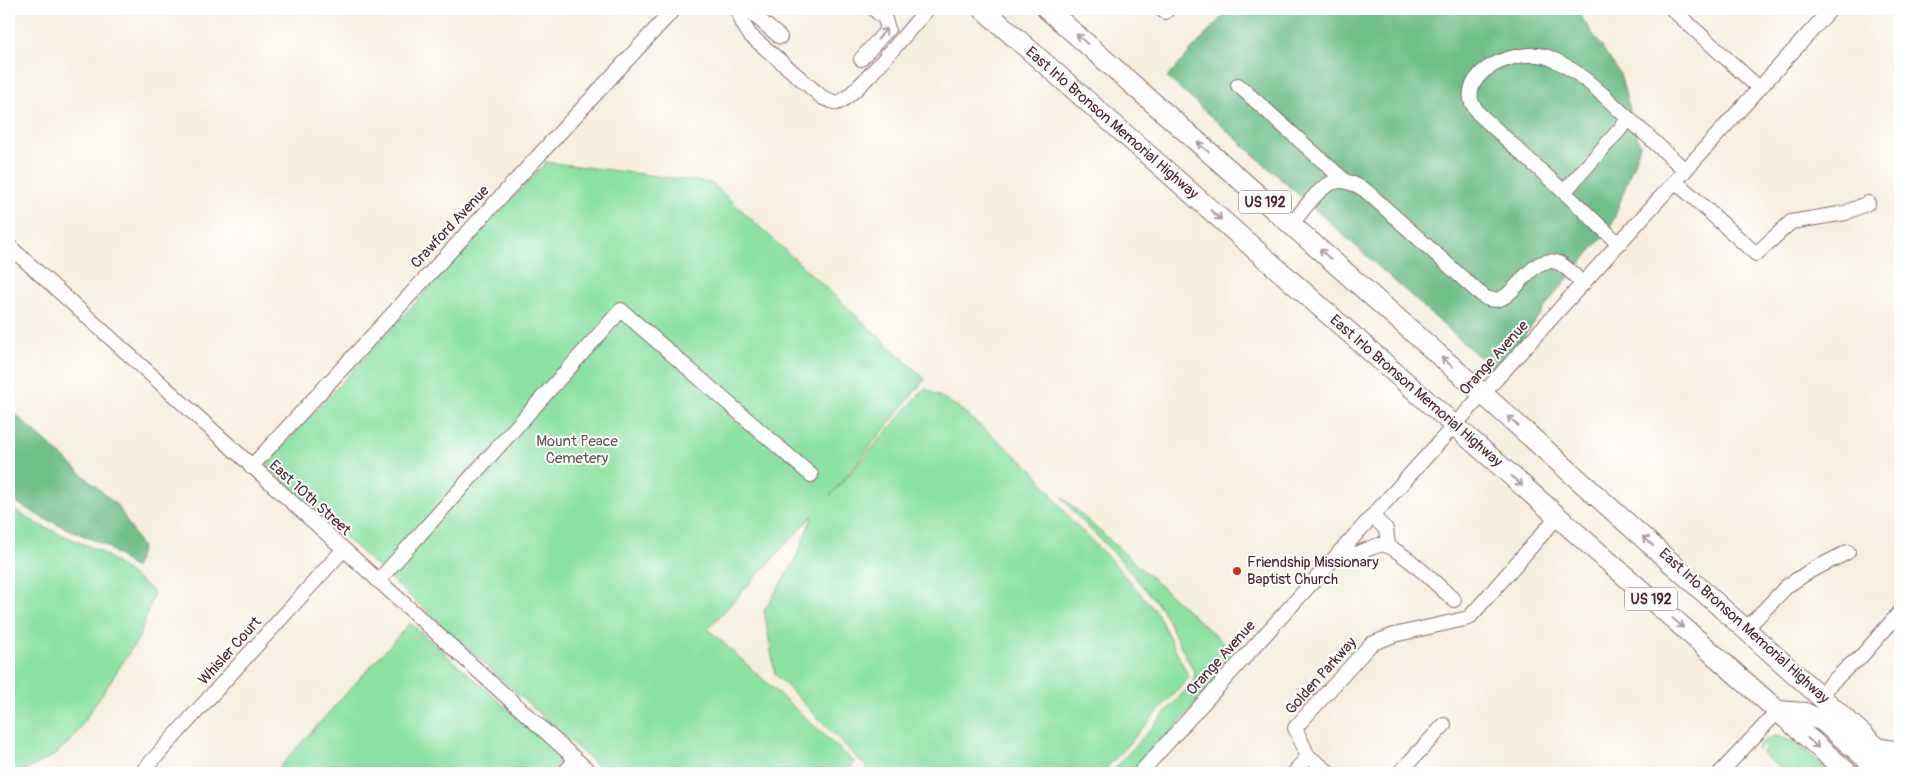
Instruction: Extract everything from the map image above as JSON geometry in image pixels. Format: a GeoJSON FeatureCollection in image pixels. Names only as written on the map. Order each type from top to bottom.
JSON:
{"type":"FeatureCollection","features":[{"type":"Feature","properties":{"kind":"highway","name":"East Irlo Bronson Memorial Highway"},"geometry":{"type":"LineString","coordinates":[[983,9],[1848,773]]}},
{"type":"Feature","properties":{"kind":"highway","name":"East Irlo Bronson Memorial Highway"},"geometry":{"type":"LineString","coordinates":[[1047,9],[1746,628],[1900,768]]}},
{"type":"Feature","properties":{"kind":"highway"},"geometry":{"type":"LineString","coordinates":[[1778,711],[1805,713],[1824,722],[1883,773]]}},
{"type":"Feature","properties":{"kind":"street","name":"Crawford Avenue"},"geometry":{"type":"LineString","coordinates":[[251,467],[674,9]]}},
{"type":"Feature","properties":{"kind":"street"},"geometry":{"type":"LineString","coordinates":[[737,9],[742,24],[750,34],[823,98],[837,103],[848,98],[925,12],[925,9]]}},
{"type":"Feature","properties":{"kind":"street"},"geometry":{"type":"LineString","coordinates":[[747,9],[780,37]]}},
{"type":"Feature","properties":{"kind":"street"},"geometry":{"type":"LineString","coordinates":[[860,59],[888,29],[885,19],[874,9]]}},
{"type":"Feature","properties":{"kind":"street"},"geometry":{"type":"LineString","coordinates":[[1161,9],[1165,12],[1168,9]]}},
{"type":"Feature","properties":{"kind":"street"},"geometry":{"type":"LineString","coordinates":[[1672,9],[1759,88]]}},
{"type":"Feature","properties":{"kind":"street","name":"Orange Avenue"},"geometry":{"type":"LineString","coordinates":[[1140,773],[1831,9]]}},
{"type":"Feature","properties":{"kind":"street"},"geometry":{"type":"LineString","coordinates":[[1619,244],[1478,114],[1471,100],[1472,90],[1478,77],[1500,62],[1516,56],[1540,55],[1550,58],[1575,72],[1602,94],[1685,170]]}},
{"type":"Feature","properties":{"kind":"street"},"geometry":{"type":"LineString","coordinates":[[1238,85],[1345,181],[1365,190],[1476,291],[1488,298],[1499,299],[1509,293],[1536,266],[1544,262],[1560,264],[1583,284]]}},
{"type":"Feature","properties":{"kind":"street"},"geometry":{"type":"LineString","coordinates":[[1564,192],[1629,119]]}},
{"type":"Feature","properties":{"kind":"street"},"geometry":{"type":"LineString","coordinates":[[1291,225],[1321,189],[1330,182],[1345,181]]}},
{"type":"Feature","properties":{"kind":"street"},"geometry":{"type":"LineString","coordinates":[[1675,182],[1756,254],[1791,222],[1845,213],[1868,203]]}},
{"type":"Feature","properties":{"kind":"street","name":"East 10th Street"},"geometry":{"type":"LineString","coordinates":[[9,246],[591,773]]}},
{"type":"Feature","properties":{"kind":"street"},"geometry":{"type":"LineString","coordinates":[[378,581],[621,310],[811,475]]}},
{"type":"Feature","properties":{"kind":"street"},"geometry":{"type":"LineString","coordinates":[[1372,516],[1386,529],[1388,545]]}},
{"type":"Feature","properties":{"kind":"street","name":"Golden Parkway"},"geometry":{"type":"LineString","coordinates":[[1330,773],[1308,756],[1295,728],[1371,644],[1394,634],[1469,618],[1558,516]]}},
{"type":"Feature","properties":{"kind":"street"},"geometry":{"type":"LineString","coordinates":[[1340,551],[1355,554],[1381,544],[1388,545],[1400,552],[1454,600]]}},
{"type":"Feature","properties":{"kind":"street","name":"Whisler Court"},"geometry":{"type":"LineString","coordinates":[[141,773],[343,550]]}},
{"type":"Feature","properties":{"kind":"street"},"geometry":{"type":"LineString","coordinates":[[1746,628],[1787,586],[1810,571],[1848,552]]}},
{"type":"Feature","properties":{"kind":"street"},"geometry":{"type":"LineString","coordinates":[[1820,694],[1858,659],[1900,612]]}},
{"type":"Feature","properties":{"kind":"street"},"geometry":{"type":"LineString","coordinates":[[1720,773],[1778,711]]}},
{"type":"Feature","properties":{"kind":"street"},"geometry":{"type":"LineString","coordinates":[[1399,773],[1444,725]]}},
{"type":"Feature","properties":{"kind":"street"},"geometry":{"type":"LineString","coordinates":[[1875,745],[1900,749]]}},
{"type":"Feature","properties":{"kind":"street"},"geometry":{"type":"LineString","coordinates":[[1294,773],[1308,756]]}},
{"type":"Feature","properties":{"kind":"street"},"geometry":{"type":"LineString","coordinates":[[564,773],[576,760]]}},
{"type":"Feature","properties":{"kind":"green space"},"geometry":{"type":"Polygon","coordinates":[[[1229,9],[1576,9],[1620,74],[1640,146],[1611,227],[1557,291],[1497,373],[1167,77],[1229,9]]]}},
{"type":"Feature","properties":{"kind":"green space","name":"Mount Peace Cemetery"},"geometry":{"type":"Polygon","coordinates":[[[546,162],[712,183],[925,379],[830,496],[925,388],[958,407],[1034,471],[1071,520],[1111,560],[1157,613],[1189,677],[1102,773],[872,773],[775,674],[764,610],[795,561],[813,515],[708,629],[855,763],[846,773],[605,773],[265,465],[546,162]]]}},
{"type":"Feature","properties":{"kind":"green space"},"geometry":{"type":"Polygon","coordinates":[[[9,412],[16,415],[118,506],[142,548],[135,568],[105,545],[41,517],[9,498],[9,412]]]}},
{"type":"Feature","properties":{"kind":"green space"},"geometry":{"type":"Polygon","coordinates":[[[1063,498],[1239,657],[1134,773],[1111,773],[1193,682],[1195,674],[1162,609],[1116,555],[1076,515],[1063,498]]]}},
{"type":"Feature","properties":{"kind":"green space"},"geometry":{"type":"Polygon","coordinates":[[[9,506],[37,524],[100,551],[154,592],[139,638],[73,738],[55,755],[20,773],[9,773],[9,506]]]}},
{"type":"Feature","properties":{"kind":"green space"},"geometry":{"type":"Polygon","coordinates":[[[410,623],[557,752],[562,760],[550,773],[274,773],[410,623]]]}},
{"type":"Feature","properties":{"kind":"green space"},"geometry":{"type":"Polygon","coordinates":[[[1774,736],[1798,745],[1831,773],[1785,773],[1762,753],[1766,748],[1763,745],[1758,750],[1756,748],[1762,742],[1774,736]]]}},
{"type":"Feature","properties":{"kind":"place","name":"Friendship Missionary Baptist Church"},"geometry":{"type":"Point","coordinates":[1237,571]}}]}
